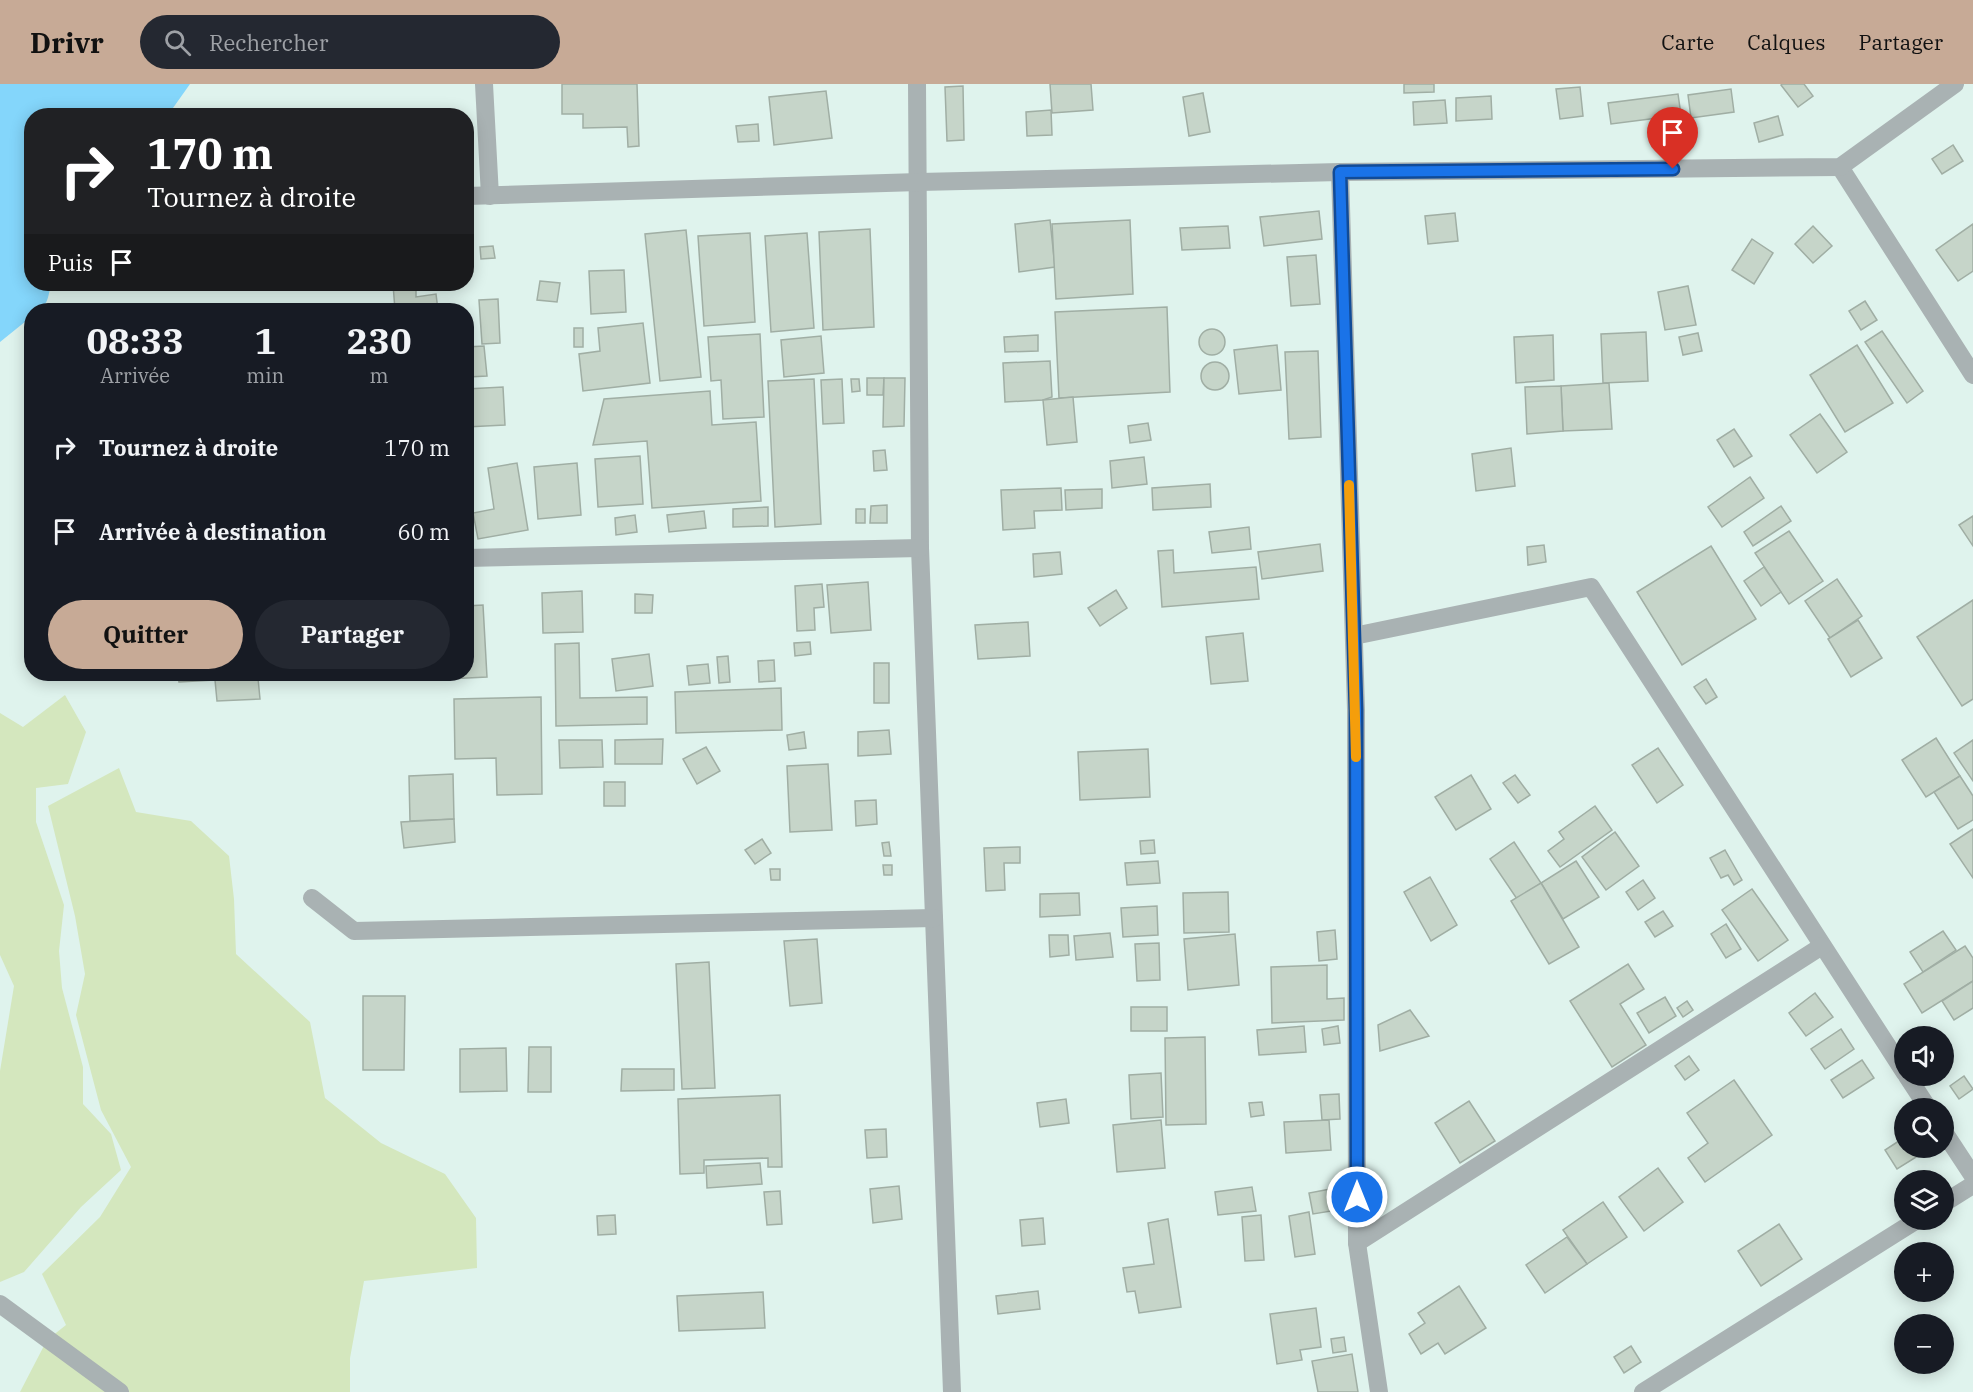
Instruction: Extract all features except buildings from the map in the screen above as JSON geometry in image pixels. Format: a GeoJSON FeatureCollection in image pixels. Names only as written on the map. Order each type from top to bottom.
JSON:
{"type":"FeatureCollection","features":[{"type":"Feature","properties":{"kind":"street"},"geometry":{"type":"LineString","coordinates":[[484,84],[490,196]]}},
{"type":"Feature","properties":{"kind":"street"},"geometry":{"type":"LineString","coordinates":[[917,84],[920,548],[952,1392]]}},
{"type":"Feature","properties":{"kind":"street"},"geometry":{"type":"LineString","coordinates":[[474,196],[1340,172],[1840,167],[1955,84]]}},
{"type":"Feature","properties":{"kind":"street"},"geometry":{"type":"LineString","coordinates":[[1840,167],[1973,375]]}},
{"type":"Feature","properties":{"kind":"street"},"geometry":{"type":"LineString","coordinates":[[1340,172],[1356,710],[1357,1243],[1379,1392]]}},
{"type":"Feature","properties":{"kind":"street"},"geometry":{"type":"LineString","coordinates":[[474,558],[920,548]]}},
{"type":"Feature","properties":{"kind":"street"},"geometry":{"type":"LineString","coordinates":[[1354,636],[1591,587],[1894,1056]]}},
{"type":"Feature","properties":{"kind":"street"},"geometry":{"type":"LineString","coordinates":[[312,898],[354,931],[934,918]]}},
{"type":"Feature","properties":{"kind":"street"},"geometry":{"type":"LineString","coordinates":[[1357,1243],[1822,946]]}},
{"type":"Feature","properties":{"kind":"street"},"geometry":{"type":"LineString","coordinates":[[1954,1147],[1973,1176]]}},
{"type":"Feature","properties":{"kind":"street"},"geometry":{"type":"LineString","coordinates":[[1954,1197],[1973,1185]]}},
{"type":"Feature","properties":{"kind":"street"},"geometry":{"type":"LineString","coordinates":[[1643,1392],[1901,1230]]}},
{"type":"Feature","properties":{"kind":"street"},"geometry":{"type":"LineString","coordinates":[[0,1304],[120,1392]]}},
{"type":"Feature","properties":{"kind":"green space"},"geometry":{"type":"Polygon","coordinates":[[[65,695],[86,732],[68,784],[36,788],[36,822],[64,905],[59,951],[62,988],[83,1067],[83,1104],[111,1134],[121,1170],[81,1207],[24,1272],[0,1282],[0,1071],[14,986],[0,955],[0,713],[23,727],[65,695]]]}},
{"type":"Feature","properties":{"kind":"green space"},"geometry":{"type":"Polygon","coordinates":[[[119,768],[136,812],[191,821],[229,856],[234,899],[236,954],[310,1022],[325,1098],[381,1143],[445,1174],[476,1218],[477,1268],[364,1281],[350,1358],[350,1392],[20,1392],[47,1340],[66,1325],[42,1274],[100,1217],[131,1167],[101,1110],[76,1015],[85,974],[75,916],[48,806],[119,768]]]}},
{"type":"Feature","properties":{"kind":"water"},"geometry":{"type":"Polygon","coordinates":[[[0,84],[190,84],[173,108],[24,108],[24,291],[50,291],[45,303],[24,303],[24,323],[0,342],[0,84]]]}},
{"type":"Feature","properties":{"kind":"slow traffic"},"geometry":{"type":"LineString","coordinates":[[1349,485],[1356,757]]}},
{"type":"Feature","properties":{"kind":"route"},"geometry":{"type":"LineString","coordinates":[[1357,1197],[1356,710],[1340,172],[1673,169]]}}]}
